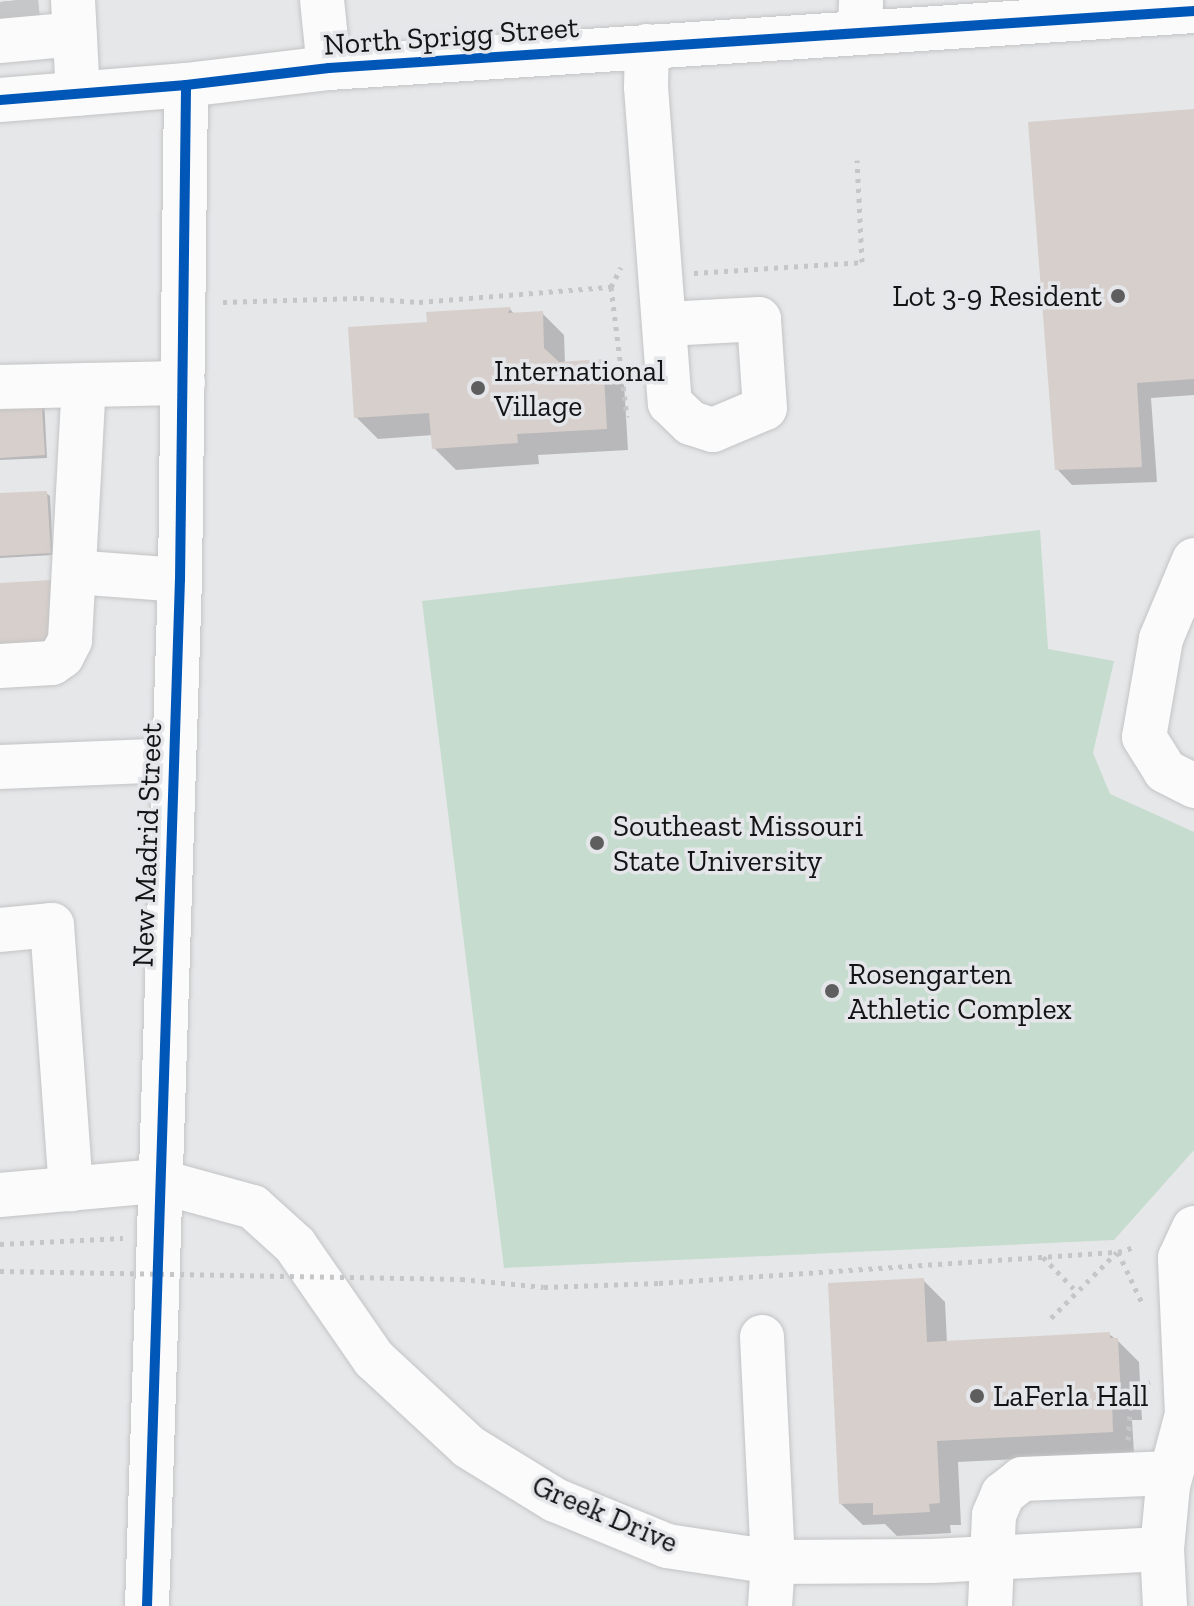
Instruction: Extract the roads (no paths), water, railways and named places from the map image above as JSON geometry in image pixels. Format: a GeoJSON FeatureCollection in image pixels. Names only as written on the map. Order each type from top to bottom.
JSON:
{"type":"FeatureCollection","features":[{"type":"Feature","properties":{"kind":"street"},"geometry":{"type":"LineString","coordinates":[[322,0],[329,68]]}},
{"type":"Feature","properties":{"kind":"street","name":"North Sprigg Street"},"geometry":{"type":"LineString","coordinates":[[0,100],[186,85],[329,68],[647,46],[860,16],[1026,10],[1194,11]]}},
{"type":"Feature","properties":{"kind":"street"},"geometry":{"type":"LineString","coordinates":[[12,33],[74,17],[78,94]]}},
{"type":"Feature","properties":{"kind":"street"},"geometry":{"type":"LineString","coordinates":[[647,46],[646,87],[666,324]]}},
{"type":"Feature","properties":{"kind":"street","name":"New Madrid Street"},"geometry":{"type":"LineString","coordinates":[[147,1606],[158,1181],[180,580],[186,85]]}},
{"type":"Feature","properties":{"kind":"street"},"geometry":{"type":"LineString","coordinates":[[0,387],[183,383]]}},
{"type":"Feature","properties":{"kind":"street"},"geometry":{"type":"LineString","coordinates":[[0,666],[52,663],[62,656],[70,640],[84,385]]}},
{"type":"Feature","properties":{"kind":"street"},"geometry":{"type":"LineString","coordinates":[[1194,560],[1161,639],[1144,737],[1165,771],[1194,786]]}},
{"type":"Feature","properties":{"kind":"street"},"geometry":{"type":"LineString","coordinates":[[74,572],[180,580]]}},
{"type":"Feature","properties":{"kind":"street"},"geometry":{"type":"LineString","coordinates":[[0,767],[174,760]]}},
{"type":"Feature","properties":{"kind":"street"},"geometry":{"type":"LineString","coordinates":[[0,930],[52,925],[71,1189]]}},
{"type":"Feature","properties":{"kind":"street"},"geometry":{"type":"LineString","coordinates":[[0,1195],[158,1181]]}},
{"type":"Feature","properties":{"kind":"street","name":"Greek Drive"},"geometry":{"type":"LineString","coordinates":[[158,1181],[253,1207],[295,1245],[374,1359],[481,1455],[555,1500],[667,1546],[773,1562],[991,1558],[1162,1549]]}},
{"type":"Feature","properties":{"kind":"street"},"geometry":{"type":"LineString","coordinates":[[1165,1606],[1162,1549],[1171,1473],[1187,1414],[1180,1258],[1194,1228]]}},
{"type":"Feature","properties":{"kind":"street"},"geometry":{"type":"LineString","coordinates":[[762,1337],[773,1562],[770,1606]]}},
{"type":"Feature","properties":{"kind":"street"},"geometry":{"type":"LineString","coordinates":[[990,1606],[994,1515],[1003,1494],[1022,1479],[1171,1473]]}},
{"type":"Feature","properties":{"kind":"tunnel"},"geometry":{"type":"LineString","coordinates":[[16,0],[18,20]]}},
{"type":"Feature","properties":{"kind":"place","name":"Lot 3-9 Resident"},"geometry":{"type":"Point","coordinates":[1118,296]}},
{"type":"Feature","properties":{"kind":"place","name":"International Village"},"geometry":{"type":"Point","coordinates":[478,388]}},
{"type":"Feature","properties":{"kind":"place","name":"Southeast Missouri State University"},"geometry":{"type":"Point","coordinates":[597,843]}},
{"type":"Feature","properties":{"kind":"place","name":"Rosengarten Athletic Complex"},"geometry":{"type":"Point","coordinates":[832,991]}},
{"type":"Feature","properties":{"kind":"place","name":"LaFerla Hall"},"geometry":{"type":"Point","coordinates":[977,1396]}}]}
